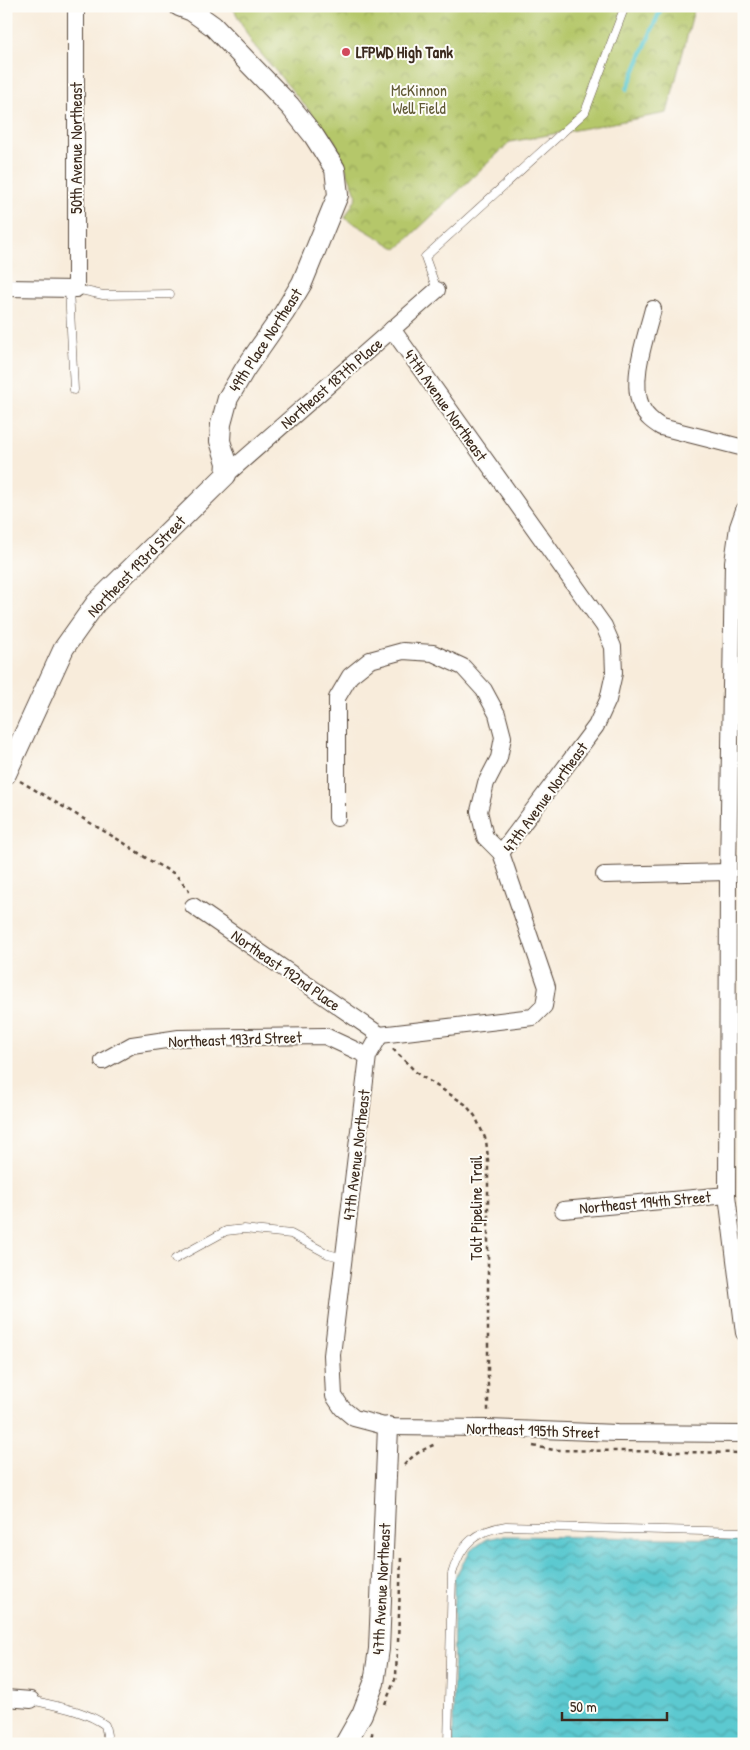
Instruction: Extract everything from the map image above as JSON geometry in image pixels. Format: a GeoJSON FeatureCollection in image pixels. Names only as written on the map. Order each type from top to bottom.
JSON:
{"type":"FeatureCollection","features":[{"type":"Feature","properties":{"kind":"street","name":"50th Avenue Northeast"},"geometry":{"type":"LineString","coordinates":[[73,289],[76,6]]}},
{"type":"Feature","properties":{"kind":"street","name":"49th Place Northeast"},"geometry":{"type":"LineString","coordinates":[[178,6],[192,11],[213,26],[290,106],[314,136],[335,169],[338,195],[302,283],[284,314],[245,369],[228,398],[221,424],[220,441],[227,463],[226,475]]}},
{"type":"Feature","properties":{"kind":"street"},"geometry":{"type":"LineString","coordinates":[[6,288],[73,289]]}},
{"type":"Feature","properties":{"kind":"street","name":"Northeast 187th Place"},"geometry":{"type":"LineString","coordinates":[[226,475],[436,290]]}},
{"type":"Feature","properties":{"kind":"street"},"geometry":{"type":"LineString","coordinates":[[653,310],[637,375],[638,393],[642,408],[650,420],[661,427],[744,448]]}},
{"type":"Feature","properties":{"kind":"street","name":"47th Avenue Northeast"},"geometry":{"type":"LineString","coordinates":[[334,1396],[332,1355],[368,1056],[380,1035],[533,1017],[544,1006],[547,988],[501,853],[596,726],[608,700],[614,673],[613,647],[604,626],[392,329]]}},
{"type":"Feature","properties":{"kind":"street","name":"Northeast 193rd Street"},"geometry":{"type":"LineString","coordinates":[[10,778],[64,648],[96,602],[226,475]]}},
{"type":"Feature","properties":{"kind":"street"},"geometry":{"type":"LineString","coordinates":[[744,510],[738,527],[733,562],[728,872],[727,1195],[744,1333]]}},
{"type":"Feature","properties":{"kind":"street"},"geometry":{"type":"LineString","coordinates":[[337,818],[337,698],[350,676],[370,660],[403,651],[433,654],[463,667],[484,690],[496,714],[503,736],[499,758],[486,783],[479,811],[485,837],[501,853]]}},
{"type":"Feature","properties":{"kind":"street"},"geometry":{"type":"LineString","coordinates":[[604,875],[728,872]]}},
{"type":"Feature","properties":{"kind":"street","name":"Northeast 192nd Place"},"geometry":{"type":"LineString","coordinates":[[192,906],[380,1035]]}},
{"type":"Feature","properties":{"kind":"street","name":"Northeast 193rd Street"},"geometry":{"type":"LineString","coordinates":[[103,1061],[132,1045],[179,1038],[325,1036],[368,1056]]}},
{"type":"Feature","properties":{"kind":"street","name":"Northeast 194th Street"},"geometry":{"type":"LineString","coordinates":[[563,1210],[727,1195]]}},
{"type":"Feature","properties":{"kind":"street","name":"Northeast 195th Street"},"geometry":{"type":"LineString","coordinates":[[334,1396],[342,1408],[354,1418],[388,1427],[744,1434]]}},
{"type":"Feature","properties":{"kind":"street","name":"47th Avenue Northeast"},"geometry":{"type":"LineString","coordinates":[[345,1744],[362,1714],[374,1683],[379,1649],[388,1427]]}},
{"type":"Feature","properties":{"kind":"street"},"geometry":{"type":"LineString","coordinates":[[6,1698],[31,1700]]}},
{"type":"Feature","properties":{"kind":"lane"},"geometry":{"type":"LineString","coordinates":[[436,290],[425,257],[586,112],[625,6]]}},
{"type":"Feature","properties":{"kind":"lane"},"geometry":{"type":"LineString","coordinates":[[74,390],[73,289],[102,295],[170,294]]}},
{"type":"Feature","properties":{"kind":"lane"},"geometry":{"type":"LineString","coordinates":[[175,1259],[226,1231],[244,1229],[292,1234],[328,1254],[344,1258]]}},
{"type":"Feature","properties":{"kind":"lane"},"geometry":{"type":"LineString","coordinates":[[448,1744],[452,1574],[456,1558],[465,1545],[476,1535],[491,1528],[506,1526],[744,1532]]}},
{"type":"Feature","properties":{"kind":"lane"},"geometry":{"type":"LineString","coordinates":[[31,1700],[75,1711],[99,1721],[105,1725],[107,1735]]}},
{"type":"Feature","properties":{"kind":"path"},"geometry":{"type":"LineString","coordinates":[[10,778],[21,780],[149,860],[175,874],[188,889],[192,906]]}},
{"type":"Feature","properties":{"kind":"path","name":"Tolt Pipeline Trail"},"geometry":{"type":"LineString","coordinates":[[380,1035],[418,1074],[465,1104],[475,1116],[486,1140],[488,1158],[488,1428]]}},
{"type":"Feature","properties":{"kind":"path"},"geometry":{"type":"LineString","coordinates":[[402,1468],[410,1458],[422,1449],[442,1441]]}},
{"type":"Feature","properties":{"kind":"path"},"geometry":{"type":"LineString","coordinates":[[381,1711],[391,1693],[396,1677],[401,1555]]}},
{"type":"Feature","properties":{"kind":"path"},"geometry":{"type":"LineString","coordinates":[[370,1744],[375,1723]]}},
{"type":"Feature","properties":{"kind":"green space","name":"McKinnon Well Field"},"geometry":{"type":"Polygon","coordinates":[[[232,6],[695,6],[667,113],[510,142],[397,249],[345,218],[357,196],[334,140],[252,43],[232,6]]]}},
{"type":"Feature","properties":{"kind":"water"},"geometry":{"type":"Polygon","coordinates":[[[502,1536],[744,1539],[744,1744],[453,1744],[454,1578],[471,1550],[487,1539],[502,1536]]]}},
{"type":"Feature","properties":{"kind":"waterway"},"geometry":{"type":"LineString","coordinates":[[627,89],[662,6]]}},
{"type":"Feature","properties":{"kind":"place","name":"LFPWD High Tank"},"geometry":{"type":"Point","coordinates":[346,52]}}]}
